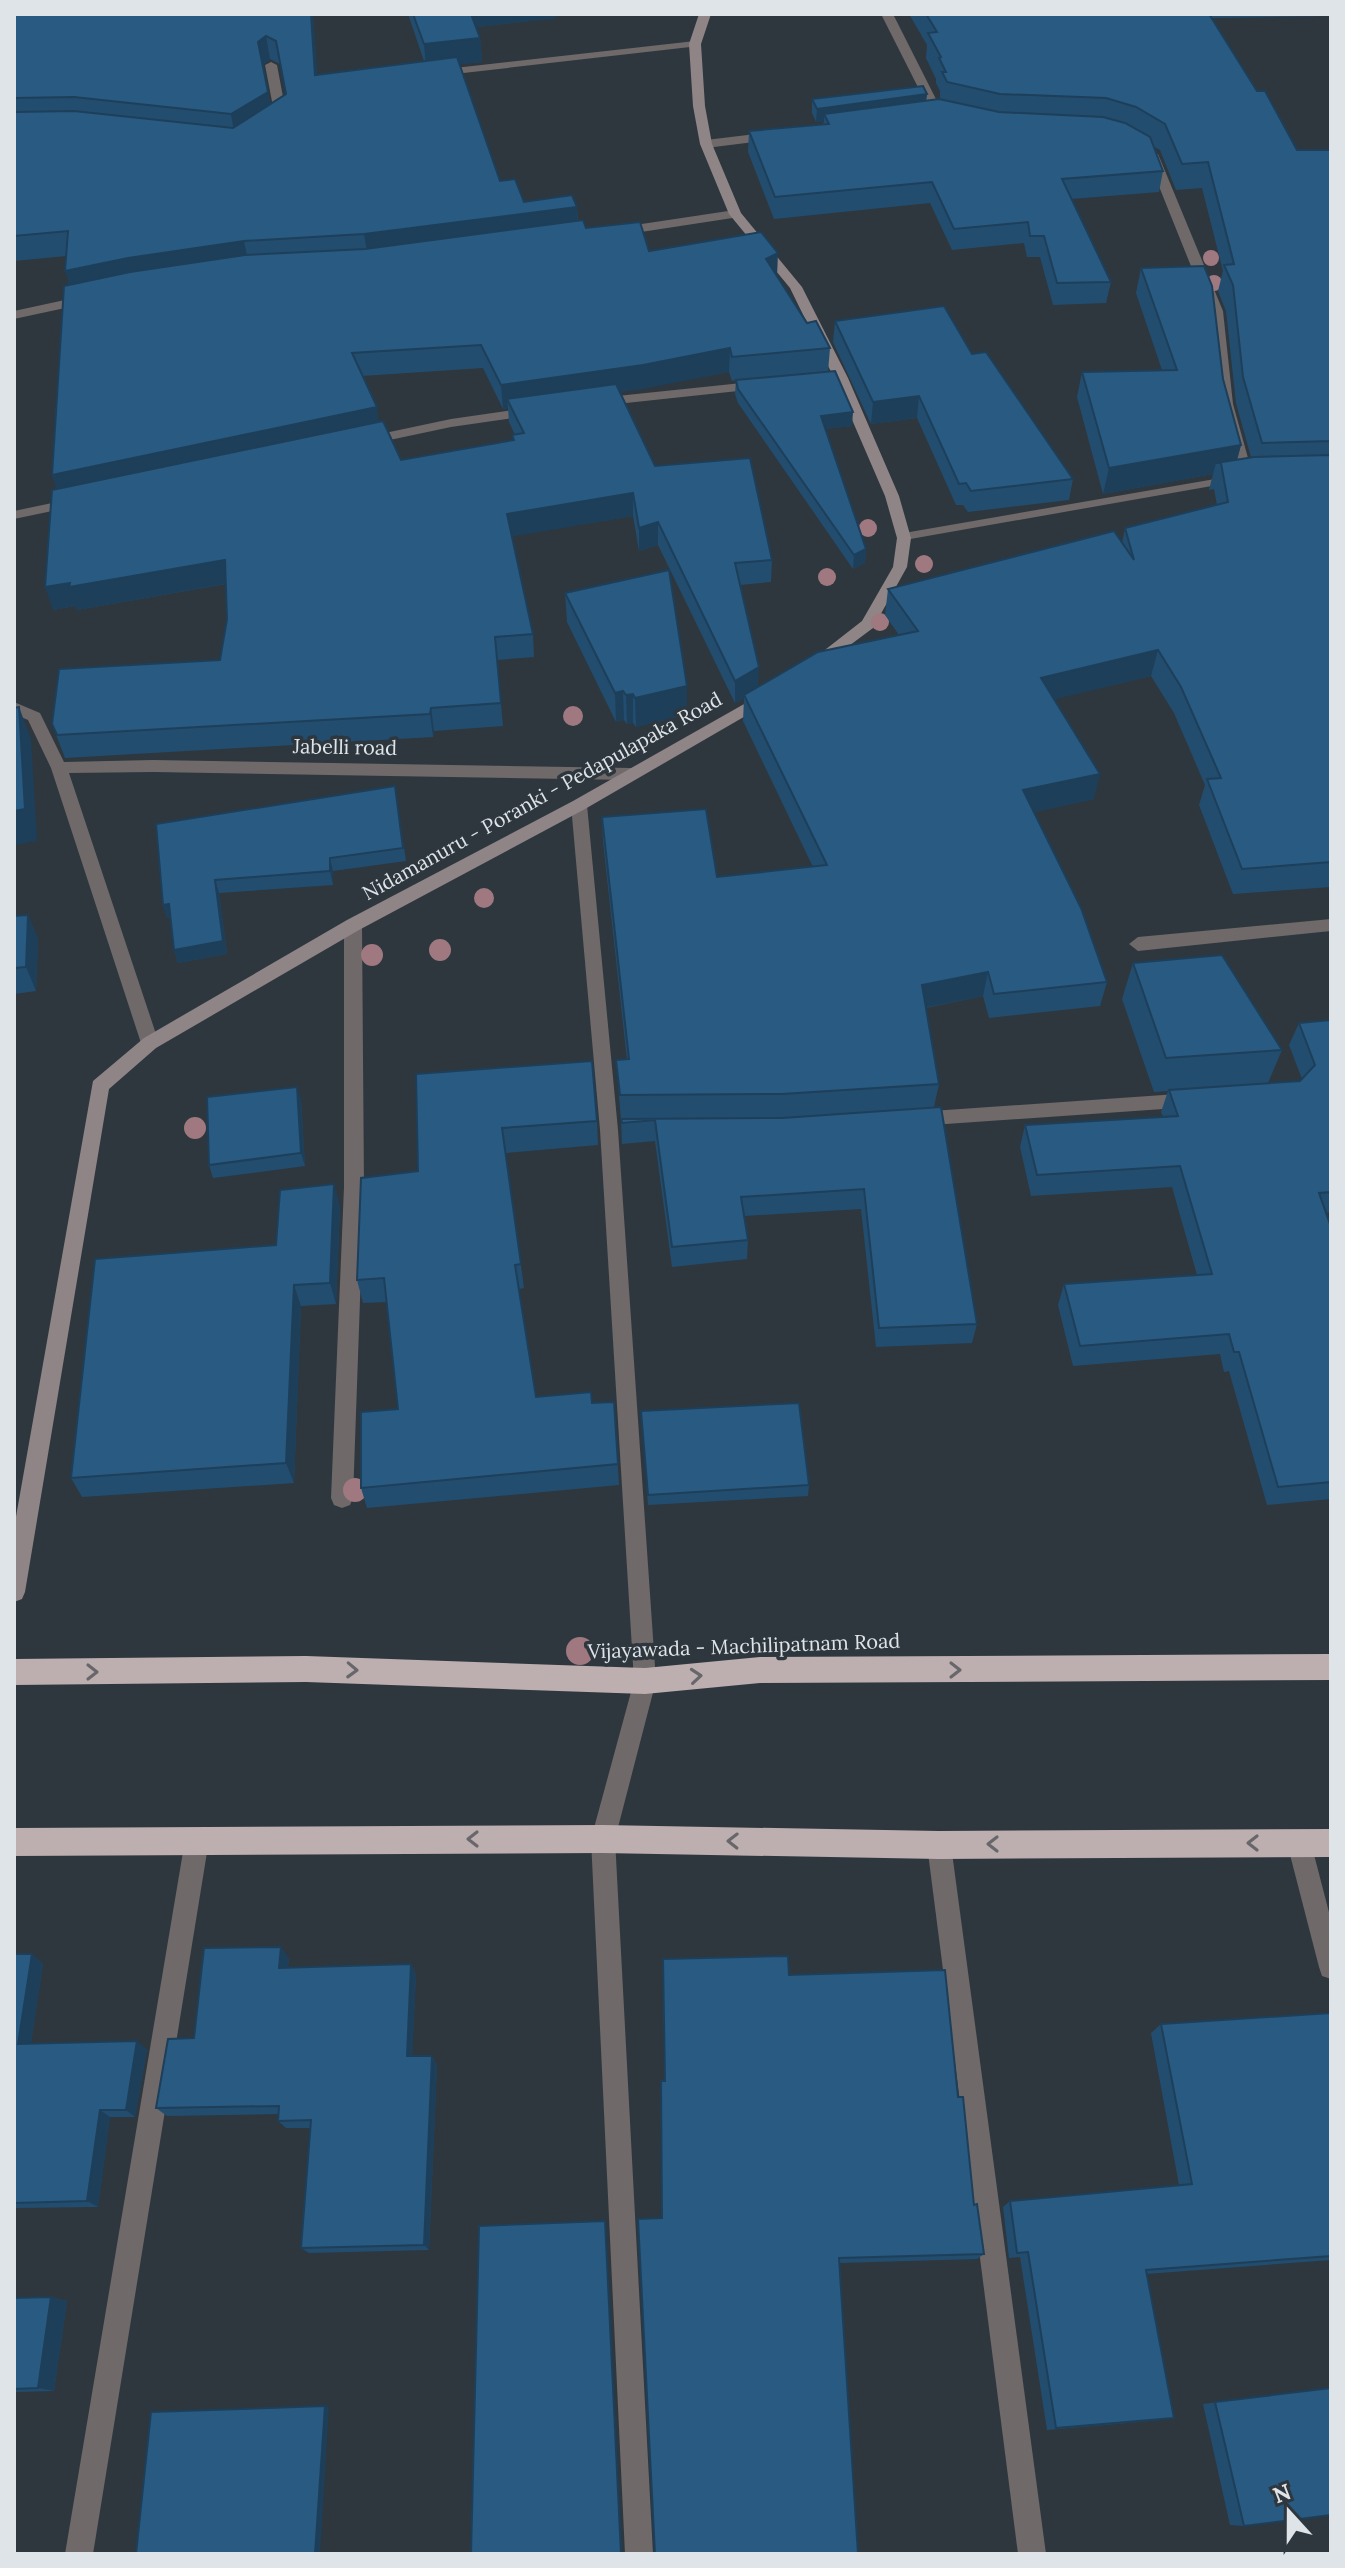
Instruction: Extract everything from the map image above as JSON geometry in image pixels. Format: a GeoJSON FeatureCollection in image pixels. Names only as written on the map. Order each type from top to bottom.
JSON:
{"type":"FeatureCollection","features":[{"type":"Feature","properties":{"kind":"highway","name":"Vijayawada - Machilipatnam Road"},"geometry":{"type":"LineString","coordinates":[[14,1672],[306,1669],[645,1681],[760,1670],[1331,1667]]}},
{"type":"Feature","properties":{"kind":"highway"},"geometry":{"type":"LineString","coordinates":[[14,1842],[603,1839],[939,1845],[1331,1843]]}},
{"type":"Feature","properties":{"kind":"main road","name":"Nidamanuru - Poranki - Pedapulapaka Road"},"geometry":{"type":"LineString","coordinates":[[14,1592],[100,1086],[150,1043],[353,925],[579,805],[790,682],[868,624],[900,567],[904,538],[892,496],[834,379],[796,287],[735,214],[706,144],[699,106],[695,44],[705,14]]}},
{"type":"Feature","properties":{"kind":"street"},"geometry":{"type":"LineString","coordinates":[[887,14],[937,113]]}},
{"type":"Feature","properties":{"kind":"street"},"geometry":{"type":"LineString","coordinates":[[428,74],[695,44]]}},
{"type":"Feature","properties":{"kind":"street"},"geometry":{"type":"LineString","coordinates":[[259,132],[281,118],[271,65]]}},
{"type":"Feature","properties":{"kind":"street"},"geometry":{"type":"LineString","coordinates":[[923,115],[937,113],[952,116]]}},
{"type":"Feature","properties":{"kind":"street"},"geometry":{"type":"LineString","coordinates":[[706,144],[794,133]]}},
{"type":"Feature","properties":{"kind":"street"},"geometry":{"type":"LineString","coordinates":[[904,538],[1253,476],[1226,404],[1216,311],[1153,154],[1144,148]]}},
{"type":"Feature","properties":{"kind":"street"},"geometry":{"type":"LineString","coordinates":[[600,235],[735,214]]}},
{"type":"Feature","properties":{"kind":"street"},"geometry":{"type":"LineString","coordinates":[[14,315],[104,295]]}},
{"type":"Feature","properties":{"kind":"street"},"geometry":{"type":"LineString","coordinates":[[587,403],[781,383]]}},
{"type":"Feature","properties":{"kind":"street"},"geometry":{"type":"LineString","coordinates":[[348,445],[451,423],[557,408]]}},
{"type":"Feature","properties":{"kind":"street"},"geometry":{"type":"LineString","coordinates":[[14,515],[91,498]]}},
{"type":"Feature","properties":{"kind":"street"},"geometry":{"type":"LineString","coordinates":[[14,707],[34,717],[59,768],[150,1043]]}},
{"type":"Feature","properties":{"kind":"street","name":"Jabelli road"},"geometry":{"type":"LineString","coordinates":[[59,768],[153,766],[631,774]]}},
{"type":"Feature","properties":{"kind":"street"},"geometry":{"type":"LineString","coordinates":[[579,805],[617,1130],[645,1681],[603,1839],[639,2554]]}},
{"type":"Feature","properties":{"kind":"street"},"geometry":{"type":"LineString","coordinates":[[342,1498],[354,1187],[353,925]]}},
{"type":"Feature","properties":{"kind":"street"},"geometry":{"type":"LineString","coordinates":[[1138,944],[1331,925]]}},
{"type":"Feature","properties":{"kind":"street"},"geometry":{"type":"LineString","coordinates":[[892,1121],[1210,1099]]}},
{"type":"Feature","properties":{"kind":"street"},"geometry":{"type":"LineString","coordinates":[[79,2554],[197,1840]]}},
{"type":"Feature","properties":{"kind":"street"},"geometry":{"type":"LineString","coordinates":[[1299,1843],[1331,1967]]}},
{"type":"Feature","properties":{"kind":"street"},"geometry":{"type":"LineString","coordinates":[[939,1845],[1032,2554]]}},
{"type":"Feature","properties":{"kind":"building"},"geometry":{"type":"Polygon","coordinates":[[[14,14],[311,14],[315,75],[457,57],[500,181],[515,179],[524,202],[572,195],[577,207],[364,234],[244,241],[128,258],[65,271],[68,231],[14,236],[14,112],[74,111],[233,128],[286,94],[276,41],[266,36],[258,42],[268,92],[231,114],[74,97],[14,98],[14,14]]]}},
{"type":"Feature","properties":{"kind":"building"},"geometry":{"type":"Polygon","coordinates":[[[413,14],[471,14],[480,38],[424,44],[413,14]]]}},
{"type":"Feature","properties":{"kind":"building"},"geometry":{"type":"Polygon","coordinates":[[[926,14],[1209,14],[1257,91],[1265,91],[1297,150],[1331,150],[1331,441],[1262,443],[1243,377],[1233,285],[1224,265],[1234,264],[1208,162],[1182,164],[1165,124],[1136,107],[1106,98],[1000,94],[947,82],[942,72],[946,72],[941,57],[928,33],[937,32],[926,14]]]}},
{"type":"Feature","properties":{"kind":"building"},"geometry":{"type":"Polygon","coordinates":[[[923,86],[927,94],[817,109],[812,99],[923,86]]]}},
{"type":"Feature","properties":{"kind":"building"},"geometry":{"type":"Polygon","coordinates":[[[939,99],[999,112],[1103,117],[1125,123],[1150,137],[1163,171],[1062,179],[1111,282],[1057,283],[1044,236],[1030,236],[1028,222],[954,229],[932,182],[775,197],[749,131],[829,124],[824,114],[939,99]]]}},
{"type":"Feature","properties":{"kind":"building"},"geometry":{"type":"Polygon","coordinates":[[[583,220],[586,228],[640,222],[649,251],[761,232],[778,253],[766,259],[807,323],[816,321],[830,348],[732,357],[730,348],[643,365],[501,385],[481,345],[352,353],[377,407],[52,475],[64,286],[130,272],[245,255],[365,249],[583,220]]]}},
{"type":"Feature","properties":{"kind":"building"},"geometry":{"type":"Polygon","coordinates":[[[1204,266],[1212,286],[1223,379],[1241,445],[1109,468],[1082,372],[1177,370],[1141,268],[1204,266]]]}},
{"type":"Feature","properties":{"kind":"building"},"geometry":{"type":"Polygon","coordinates":[[[944,306],[972,354],[986,352],[1073,479],[971,491],[966,483],[959,484],[919,396],[873,402],[835,321],[944,306]]]}},
{"type":"Feature","properties":{"kind":"building"},"geometry":{"type":"Polygon","coordinates":[[[835,371],[853,412],[821,416],[866,549],[854,555],[738,389],[736,380],[835,371]]]}},
{"type":"Feature","properties":{"kind":"building"},"geometry":{"type":"Polygon","coordinates":[[[616,384],[655,466],[750,458],[772,560],[735,563],[759,667],[735,681],[658,522],[639,528],[633,493],[507,514],[533,634],[495,637],[501,703],[431,708],[430,714],[57,735],[52,724],[59,669],[220,660],[227,619],[225,560],[69,587],[70,583],[45,587],[52,490],[383,421],[401,460],[514,440],[512,435],[524,433],[507,399],[616,384]]]}},
{"type":"Feature","properties":{"kind":"building"},"geometry":{"type":"Polygon","coordinates":[[[1331,455],[1331,862],[1242,869],[1207,779],[1221,778],[1181,687],[1158,650],[1041,678],[1100,774],[1023,790],[1081,908],[1107,982],[994,994],[988,972],[922,985],[939,1084],[782,1094],[620,1095],[616,1060],[629,1059],[602,817],[706,809],[717,877],[827,865],[744,695],[818,652],[918,631],[888,589],[1114,531],[1134,560],[1125,528],[1228,502],[1221,463],[1216,463],[1254,457],[1331,455]]]}},
{"type":"Feature","properties":{"kind":"building"},"geometry":{"type":"Polygon","coordinates":[[[669,570],[687,686],[635,698],[633,694],[626,695],[623,691],[615,693],[565,593],[669,570]]]}},
{"type":"Feature","properties":{"kind":"building"},"geometry":{"type":"Polygon","coordinates":[[[19,707],[25,809],[14,811],[14,708],[19,707]]]}},
{"type":"Feature","properties":{"kind":"building"},"geometry":{"type":"Polygon","coordinates":[[[395,786],[403,848],[330,858],[330,871],[215,880],[223,941],[174,950],[169,904],[163,905],[156,824],[395,786]]]}},
{"type":"Feature","properties":{"kind":"building"},"geometry":{"type":"Polygon","coordinates":[[[28,915],[26,967],[14,968],[14,916],[28,915]]]}},
{"type":"Feature","properties":{"kind":"building"},"geometry":{"type":"Polygon","coordinates":[[[1222,955],[1282,1050],[1166,1058],[1133,963],[1222,955]]]}},
{"type":"Feature","properties":{"kind":"building"},"geometry":{"type":"Polygon","coordinates":[[[1331,1020],[1331,1192],[1319,1193],[1331,1227],[1331,1482],[1278,1487],[1239,1352],[1234,1352],[1229,1334],[1080,1346],[1064,1284],[1212,1274],[1180,1166],[1037,1175],[1025,1125],[1178,1116],[1169,1090],[1300,1081],[1315,1065],[1299,1023],[1331,1020]]]}},
{"type":"Feature","properties":{"kind":"building"},"geometry":{"type":"Polygon","coordinates":[[[592,1061],[597,1121],[502,1128],[521,1264],[515,1265],[536,1397],[591,1392],[592,1403],[614,1402],[618,1464],[361,1488],[361,1412],[398,1409],[384,1278],[357,1280],[361,1178],[418,1171],[416,1074],[592,1061]]]}},
{"type":"Feature","properties":{"kind":"building"},"geometry":{"type":"Polygon","coordinates":[[[297,1087],[301,1153],[209,1165],[207,1097],[297,1087]]]}},
{"type":"Feature","properties":{"kind":"building"},"geometry":{"type":"Polygon","coordinates":[[[941,1107],[977,1324],[879,1328],[864,1189],[741,1197],[748,1240],[672,1247],[655,1120],[622,1123],[621,1119],[782,1118],[941,1107]]]}},
{"type":"Feature","properties":{"kind":"building"},"geometry":{"type":"Polygon","coordinates":[[[334,1184],[330,1283],[294,1285],[286,1463],[71,1478],[95,1259],[276,1245],[280,1190],[334,1184]]]}},
{"type":"Feature","properties":{"kind":"building"},"geometry":{"type":"Polygon","coordinates":[[[799,1403],[809,1485],[648,1495],[641,1411],[799,1403]]]}},
{"type":"Feature","properties":{"kind":"building"},"geometry":{"type":"Polygon","coordinates":[[[281,1947],[279,1968],[411,1964],[407,2056],[432,2056],[424,2245],[301,2248],[311,2120],[278,2121],[279,2106],[156,2108],[168,2039],[194,2038],[204,1948],[281,1947]]]}},
{"type":"Feature","properties":{"kind":"building"},"geometry":{"type":"Polygon","coordinates":[[[14,1954],[32,1954],[18,2044],[137,2041],[126,2110],[100,2110],[87,2201],[14,2203],[14,1954]]]}},
{"type":"Feature","properties":{"kind":"building"},"geometry":{"type":"Polygon","coordinates":[[[788,1956],[789,1975],[945,1970],[958,2097],[963,2097],[974,2205],[977,2204],[984,2254],[839,2258],[858,2554],[655,2554],[638,2219],[662,2218],[661,2081],[665,2081],[663,1959],[788,1956]]]}},
{"type":"Feature","properties":{"kind":"building"},"geometry":{"type":"Polygon","coordinates":[[[1331,2013],[1331,2256],[1146,2270],[1174,2418],[1056,2428],[1028,2252],[1017,2253],[1010,2201],[1192,2184],[1161,2024],[1331,2013]]]}},
{"type":"Feature","properties":{"kind":"building"},"geometry":{"type":"Polygon","coordinates":[[[605,2221],[621,2554],[471,2554],[479,2226],[605,2221]]]}},
{"type":"Feature","properties":{"kind":"building"},"geometry":{"type":"Polygon","coordinates":[[[51,2297],[38,2388],[14,2389],[14,2298],[51,2297]]]}},
{"type":"Feature","properties":{"kind":"building"},"geometry":{"type":"Polygon","coordinates":[[[1331,2388],[1331,2515],[1244,2526],[1215,2402],[1331,2388]]]}},
{"type":"Feature","properties":{"kind":"building"},"geometry":{"type":"Polygon","coordinates":[[[325,2406],[315,2554],[136,2554],[151,2412],[325,2406]]]}}]}
